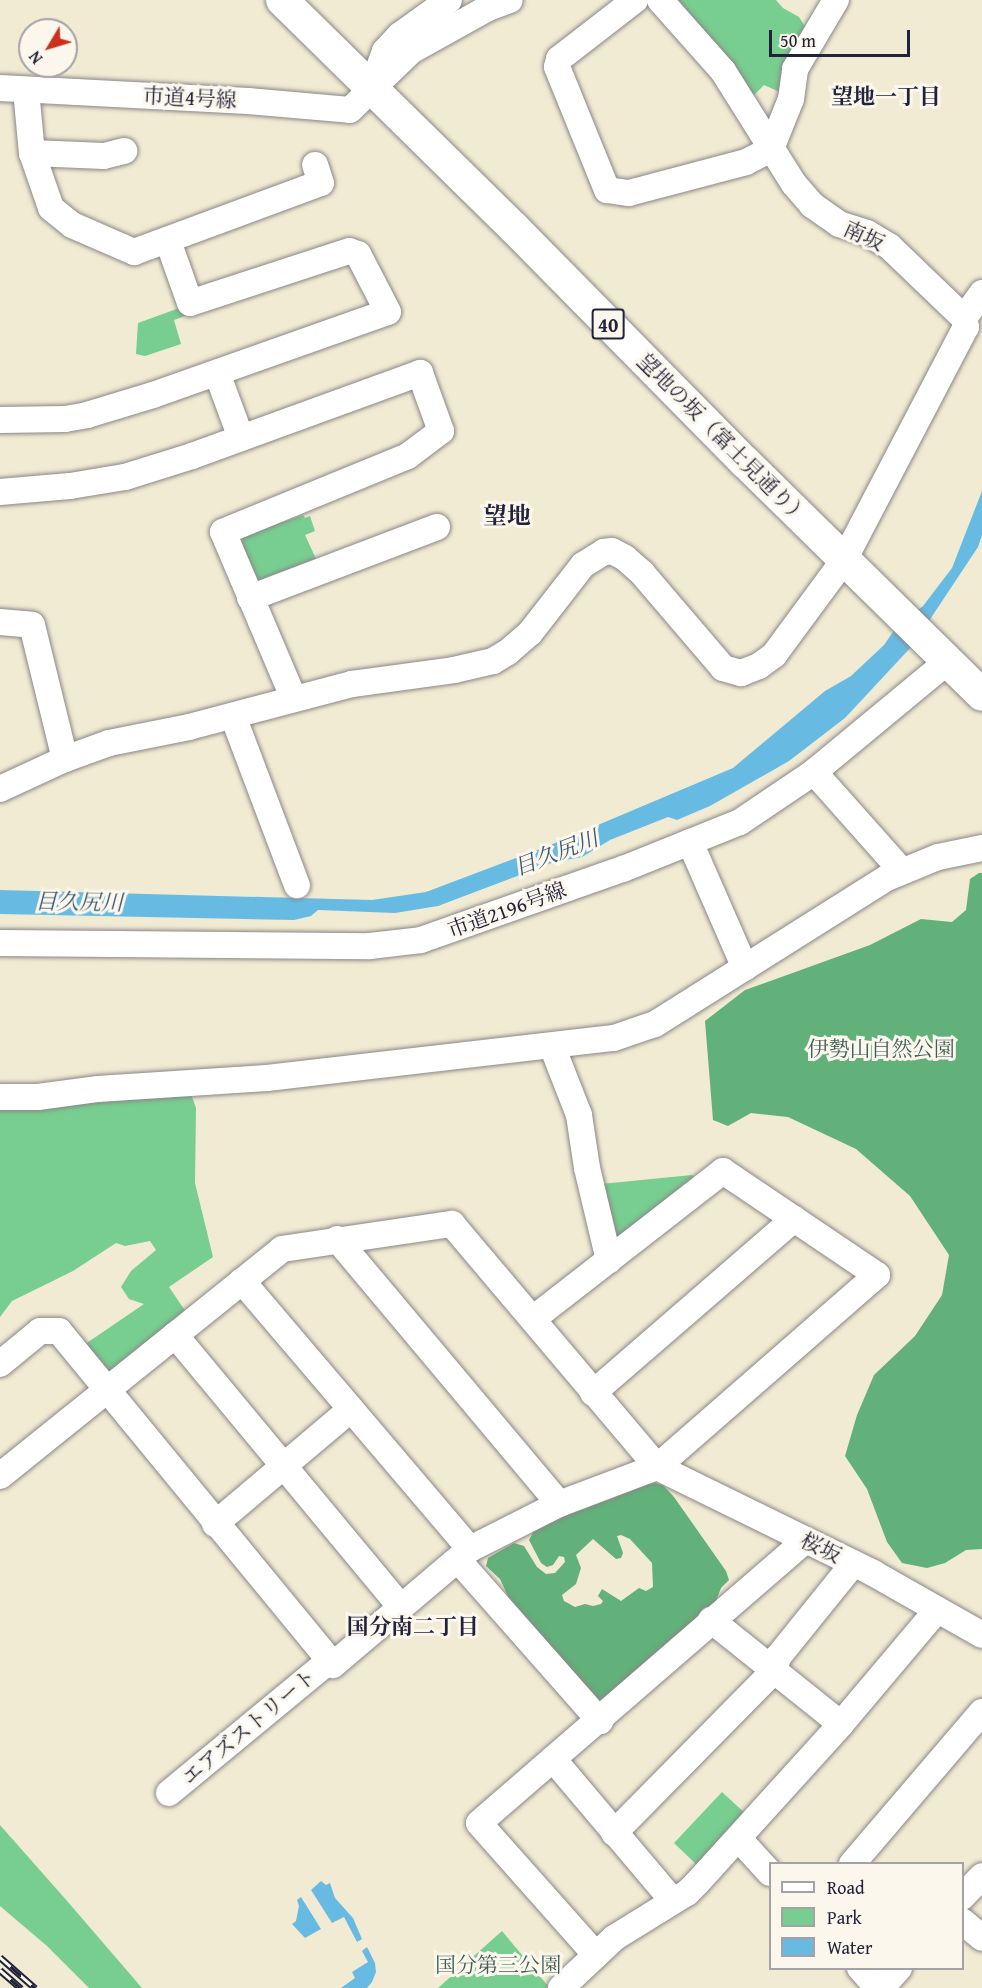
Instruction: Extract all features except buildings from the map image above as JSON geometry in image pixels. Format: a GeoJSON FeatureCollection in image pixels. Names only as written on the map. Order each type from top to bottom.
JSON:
{"type":"FeatureCollection","features":[{"type":"Feature","properties":{"kind":"main road","name":"40"},"geometry":{"type":"LineString","coordinates":[[282,0],[371,90]]}},
{"type":"Feature","properties":{"kind":"main road","name":"望地の坂（富士見通り）"},"geometry":{"type":"LineString","coordinates":[[371,90],[514,228],[844,560]]}},
{"type":"Feature","properties":{"kind":"main road","name":"40"},"geometry":{"type":"LineString","coordinates":[[844,560],[982,695]]}},
{"type":"Feature","properties":{"kind":"street"},"geometry":{"type":"LineString","coordinates":[[371,90],[385,51],[400,35],[449,0]]}},
{"type":"Feature","properties":{"kind":"street","name":"市道4号線"},"geometry":{"type":"LineString","coordinates":[[0,88],[248,101],[350,110],[411,51],[488,8],[510,0]]}},
{"type":"Feature","properties":{"kind":"street"},"geometry":{"type":"LineString","coordinates":[[635,0],[559,59],[557,68],[607,190],[629,193],[746,162],[771,149],[791,99],[795,69],[836,0]]}},
{"type":"Feature","properties":{"kind":"street","name":"南坂"},"geometry":{"type":"LineString","coordinates":[[660,0],[723,71],[794,184],[816,208],[839,224],[867,233],[890,247],[964,318]]}},
{"type":"Feature","properties":{"kind":"street"},"geometry":{"type":"LineString","coordinates":[[26,90],[32,153],[51,208],[72,225],[134,252],[321,183],[315,165]]}},
{"type":"Feature","properties":{"kind":"street"},"geometry":{"type":"LineString","coordinates":[[32,153],[104,156],[124,151]]}},
{"type":"Feature","properties":{"kind":"street"},"geometry":{"type":"LineString","coordinates":[[0,420],[65,419],[87,415],[217,373],[388,312],[358,254],[349,251],[190,303],[168,241]]}},
{"type":"Feature","properties":{"kind":"street"},"geometry":{"type":"LineString","coordinates":[[0,789],[65,759],[109,743],[233,716],[374,680],[454,670],[492,661],[508,652],[530,633],[583,565],[604,552],[618,554],[634,566],[716,662],[729,671],[741,673],[759,666],[774,655],[844,560],[966,327],[964,318],[982,293]]}},
{"type":"Feature","properties":{"kind":"street"},"geometry":{"type":"LineString","coordinates":[[217,373],[241,438]]}},
{"type":"Feature","properties":{"kind":"street"},"geometry":{"type":"LineString","coordinates":[[0,492],[125,477],[420,373],[441,431],[408,456],[223,532],[294,699]]}},
{"type":"Feature","properties":{"kind":"street"},"geometry":{"type":"LineString","coordinates":[[250,598],[324,560],[437,527]]}},
{"type":"Feature","properties":{"kind":"street"},"geometry":{"type":"LineString","coordinates":[[0,622],[32,625],[65,759]]}},
{"type":"Feature","properties":{"kind":"street","name":"市道2196号線"},"geometry":{"type":"LineString","coordinates":[[0,943],[369,946],[421,940],[623,869],[740,822],[814,772],[938,651]]}},
{"type":"Feature","properties":{"kind":"street"},"geometry":{"type":"LineString","coordinates":[[233,716],[297,885]]}},
{"type":"Feature","properties":{"kind":"street"},"geometry":{"type":"LineString","coordinates":[[814,772],[902,871]]}},
{"type":"Feature","properties":{"kind":"street"},"geometry":{"type":"LineString","coordinates":[[690,842],[745,968]]}},
{"type":"Feature","properties":{"kind":"street"},"geometry":{"type":"LineString","coordinates":[[0,1097],[38,1097],[98,1089],[267,1078],[614,1038],[655,1024],[887,878],[938,856],[982,848]]}},
{"type":"Feature","properties":{"kind":"street"},"geometry":{"type":"LineString","coordinates":[[552,1046],[579,1116],[586,1168],[609,1260]]}},
{"type":"Feature","properties":{"kind":"street"},"geometry":{"type":"LineString","coordinates":[[175,1335],[401,1607],[464,1555],[559,1504],[657,1467],[877,1275],[723,1172],[533,1319]]}},
{"type":"Feature","properties":{"kind":"street"},"geometry":{"type":"LineString","coordinates":[[593,1393],[794,1219]]}},
{"type":"Feature","properties":{"kind":"street"},"geometry":{"type":"LineString","coordinates":[[0,1476],[105,1389],[282,1249],[337,1239],[452,1224],[657,1467]]}},
{"type":"Feature","properties":{"kind":"street"},"geometry":{"type":"LineString","coordinates":[[337,1239],[559,1504]]}},
{"type":"Feature","properties":{"kind":"street"},"geometry":{"type":"LineString","coordinates":[[242,1281],[351,1409],[464,1555],[600,1720]]}},
{"type":"Feature","properties":{"kind":"street"},"geometry":{"type":"LineString","coordinates":[[0,1364],[40,1331],[59,1331],[329,1661]]}},
{"type":"Feature","properties":{"kind":"street"},"geometry":{"type":"LineString","coordinates":[[215,1524],[351,1409]]}},
{"type":"Feature","properties":{"kind":"street","name":"桜坂"},"geometry":{"type":"LineString","coordinates":[[657,1467],[853,1564],[982,1635]]}},
{"type":"Feature","properties":{"kind":"street"},"geometry":{"type":"LineString","coordinates":[[596,1955],[479,1823],[804,1540]]}},
{"type":"Feature","properties":{"kind":"street"},"geometry":{"type":"LineString","coordinates":[[614,1833],[774,1671],[778,1657],[853,1564]]}},
{"type":"Feature","properties":{"kind":"street","name":"エアズストリート"},"geometry":{"type":"LineString","coordinates":[[169,1793],[329,1661],[333,1665],[401,1607]]}},
{"type":"Feature","properties":{"kind":"street"},"geometry":{"type":"LineString","coordinates":[[561,1988],[614,1938],[672,1900],[687,1893],[739,1839],[841,1724],[937,1610]]}},
{"type":"Feature","properties":{"kind":"street"},"geometry":{"type":"LineString","coordinates":[[711,1620],[841,1724]]}},
{"type":"Feature","properties":{"kind":"street"},"geometry":{"type":"LineString","coordinates":[[853,1862],[982,1712]]}},
{"type":"Feature","properties":{"kind":"street"},"geometry":{"type":"LineString","coordinates":[[553,1759],[672,1900]]}},
{"type":"Feature","properties":{"kind":"street"},"geometry":{"type":"LineString","coordinates":[[739,1839],[769,1871]]}},
{"type":"Feature","properties":{"kind":"street"},"geometry":{"type":"LineString","coordinates":[[964,1896],[982,1875]]}},
{"type":"Feature","properties":{"kind":"street"},"geometry":{"type":"LineString","coordinates":[[964,1922],[982,1938]]}},
{"type":"Feature","properties":{"kind":"street"},"geometry":{"type":"LineString","coordinates":[[862,1970],[880,1988],[896,1970]]}},
{"type":"Feature","properties":{"kind":"green space"},"geometry":{"type":"Polygon","coordinates":[[[671,0],[776,0],[783,8],[799,17],[806,28],[782,93],[764,85],[754,95],[742,86],[671,0]]]}},
{"type":"Feature","properties":{"kind":"green space"},"geometry":{"type":"Polygon","coordinates":[[[182,307],[185,316],[174,320],[181,344],[145,356],[136,354],[138,323],[182,307]]]}},
{"type":"Feature","properties":{"kind":"green space"},"geometry":{"type":"Polygon","coordinates":[[[303,515],[305,518],[310,516],[315,531],[305,535],[317,561],[268,584],[258,581],[242,544],[243,536],[303,515]]]}},
{"type":"Feature","properties":{"kind":"green space","name":"伊勢山自然公園"},"geometry":{"type":"Polygon","coordinates":[[[982,873],[982,1549],[966,1550],[945,1563],[927,1568],[902,1563],[887,1542],[867,1489],[845,1456],[857,1415],[874,1375],[915,1336],[942,1295],[949,1255],[910,1196],[856,1149],[788,1117],[751,1113],[728,1126],[713,1120],[705,1021],[745,990],[870,945],[921,919],[952,922],[966,910],[970,879],[982,873]]]}},
{"type":"Feature","properties":{"kind":"green space"},"geometry":{"type":"Polygon","coordinates":[[[191,1094],[196,1108],[195,1183],[213,1257],[169,1287],[186,1312],[105,1382],[78,1349],[144,1304],[129,1299],[121,1287],[131,1271],[156,1250],[150,1241],[125,1246],[116,1243],[73,1271],[12,1301],[0,1317],[0,1107],[191,1094]]]}},
{"type":"Feature","properties":{"kind":"green space"},"geometry":{"type":"Polygon","coordinates":[[[692,1175],[695,1180],[618,1238],[609,1237],[601,1184],[692,1175]]]}},
{"type":"Feature","properties":{"kind":"green space"},"geometry":{"type":"Polygon","coordinates":[[[655,1483],[663,1485],[726,1571],[729,1580],[721,1588],[716,1601],[600,1708],[518,1618],[500,1579],[486,1566],[488,1558],[514,1543],[524,1546],[537,1567],[546,1574],[555,1573],[565,1562],[564,1557],[559,1556],[553,1565],[547,1567],[541,1563],[529,1540],[538,1523],[640,1485],[655,1483]],[[621,1535],[617,1536],[623,1553],[621,1558],[616,1559],[593,1539],[576,1555],[581,1568],[576,1584],[562,1595],[564,1601],[575,1607],[585,1604],[593,1606],[603,1601],[598,1596],[602,1589],[621,1601],[639,1588],[646,1591],[653,1587],[652,1563],[630,1539],[621,1535]]]}},
{"type":"Feature","properties":{"kind":"green space"},"geometry":{"type":"Polygon","coordinates":[[[722,1792],[747,1815],[698,1866],[674,1843],[722,1792]]]}},
{"type":"Feature","properties":{"kind":"green space"},"geometry":{"type":"Polygon","coordinates":[[[0,1825],[142,1988],[89,1988],[47,1946],[0,1906],[0,1825]]]}},
{"type":"Feature","properties":{"kind":"green space","name":"国分第三公園"},"geometry":{"type":"Polygon","coordinates":[[[502,1931],[548,1986],[546,1988],[438,1988],[502,1931]]]}},
{"type":"Feature","properties":{"kind":"water","name":"目久尻川"},"geometry":{"type":"Polygon","coordinates":[[[982,491],[982,535],[978,547],[913,645],[845,718],[789,761],[710,806],[677,820],[668,817],[610,840],[582,857],[554,862],[438,906],[395,913],[318,910],[311,916],[294,920],[0,914],[0,890],[372,900],[426,892],[548,846],[733,768],[825,691],[851,676],[884,645],[895,629],[923,606],[952,568],[982,491]]]}},
{"type":"Feature","properties":{"kind":"water"},"geometry":{"type":"Polygon","coordinates":[[[321,1881],[326,1885],[330,1883],[335,1898],[353,1918],[362,1939],[357,1942],[344,1917],[332,1923],[311,1890],[321,1881]]]}},
{"type":"Feature","properties":{"kind":"water"},"geometry":{"type":"Polygon","coordinates":[[[301,1897],[321,1929],[305,1938],[292,1924],[296,1921],[299,1906],[297,1900],[301,1897]]]}},
{"type":"Feature","properties":{"kind":"water"},"geometry":{"type":"Polygon","coordinates":[[[367,1947],[375,1963],[376,1972],[372,1982],[367,1988],[341,1988],[355,1978],[352,1972],[368,1962],[362,1951],[367,1947]]]}},
{"type":"Feature","properties":{"kind":"railway"},"geometry":{"type":"LineString","coordinates":[[0,1957],[35,1988]]}},
{"type":"Feature","properties":{"kind":"railway"},"geometry":{"type":"LineString","coordinates":[[0,1970],[21,1988]]}},
{"type":"Feature","properties":{"kind":"district","name":"望地一丁目"},"geometry":{"type":"Point","coordinates":[886,97]}},
{"type":"Feature","properties":{"kind":"district","name":"望地"},"geometry":{"type":"Point","coordinates":[507,516]}},
{"type":"Feature","properties":{"kind":"district","name":"国分南二丁目"},"geometry":{"type":"Point","coordinates":[413,1627]}}]}
